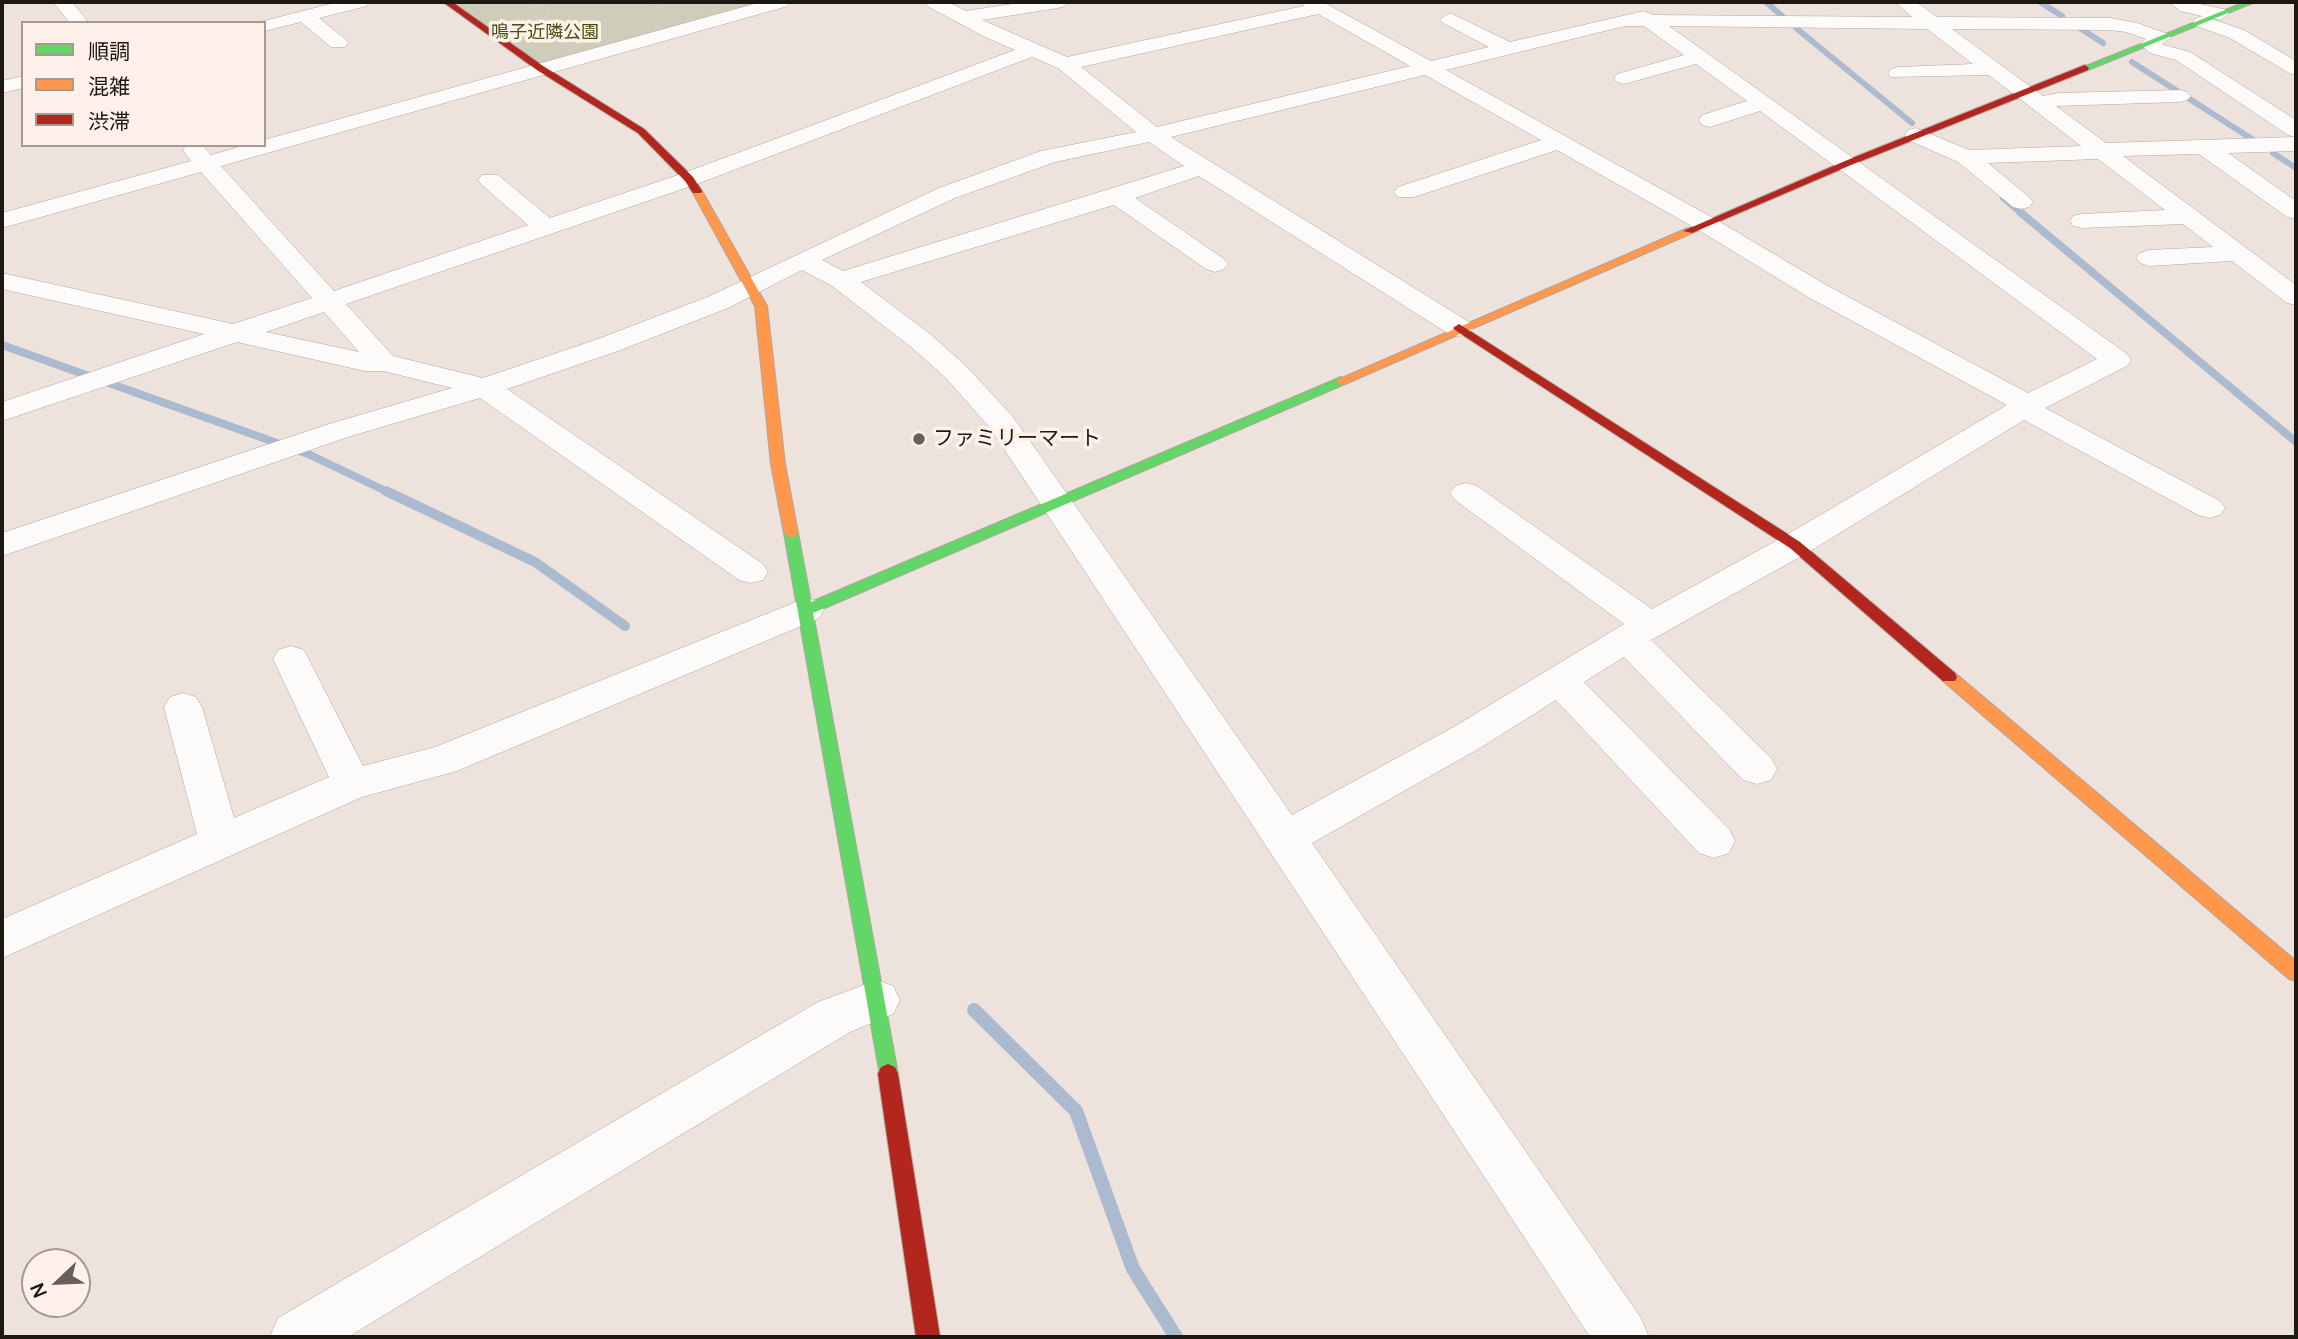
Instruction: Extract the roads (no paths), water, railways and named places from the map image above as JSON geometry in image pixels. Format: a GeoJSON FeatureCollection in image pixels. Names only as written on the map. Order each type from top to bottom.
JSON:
{"type":"FeatureCollection","features":[{"type":"Feature","properties":{"kind":"street"},"geometry":{"type":"LineString","coordinates":[[62,2],[78,21]]}},
{"type":"Feature","properties":{"kind":"street"},"geometry":{"type":"LineString","coordinates":[[269,2],[338,43]]}},
{"type":"Feature","properties":{"kind":"street"},"geometry":{"type":"LineString","coordinates":[[266,25],[360,2]]}},
{"type":"Feature","properties":{"kind":"street"},"geometry":{"type":"LineString","coordinates":[[447,2],[540,68],[641,131],[689,179],[761,306],[778,464],[877,1000],[928,1337]]}},
{"type":"Feature","properties":{"kind":"street"},"geometry":{"type":"LineString","coordinates":[[266,138],[540,68],[781,2]]}},
{"type":"Feature","properties":{"kind":"street"},"geometry":{"type":"LineString","coordinates":[[934,2],[1031,51],[1065,64],[1153,135],[1202,168],[1459,328],[1795,545],[2296,973]]}},
{"type":"Feature","properties":{"kind":"street"},"geometry":{"type":"LineString","coordinates":[[966,17],[1056,2]]}},
{"type":"Feature","properties":{"kind":"street"},"geometry":{"type":"LineString","coordinates":[[1284,839],[1466,738],[1638,632],[1795,545],[2025,406],[2117,360],[1702,57],[1622,2]]}},
{"type":"Feature","properties":{"kind":"street"},"geometry":{"type":"LineString","coordinates":[[1904,2],[2296,297]]}},
{"type":"Feature","properties":{"kind":"street"},"geometry":{"type":"LineString","coordinates":[[2178,2],[2211,18],[2296,69]]}},
{"type":"Feature","properties":{"kind":"street"},"geometry":{"type":"LineString","coordinates":[[2,939],[352,784],[443,760],[806,610],[1847,163],[1916,135],[2032,98],[2067,73],[2156,41],[2251,2]]}},
{"type":"Feature","properties":{"kind":"street"},"geometry":{"type":"LineString","coordinates":[[1065,64],[1316,5],[1561,141],[1817,291],[2209,508]]}},
{"type":"Feature","properties":{"kind":"street"},"geometry":{"type":"LineString","coordinates":[[2,545],[313,439],[484,387],[608,345],[719,302],[947,193],[1017,166],[1049,156],[1153,135],[1431,69],[1625,20],[1646,18],[2110,24],[2130,27],[2156,41]]}},
{"type":"Feature","properties":{"kind":"street"},"geometry":{"type":"LineString","coordinates":[[1450,19],[1508,49]]}},
{"type":"Feature","properties":{"kind":"street"},"geometry":{"type":"LineString","coordinates":[[2156,41],[2157,49],[2183,56],[2296,130]]}},
{"type":"Feature","properties":{"kind":"street"},"geometry":{"type":"LineString","coordinates":[[2,412],[689,179],[1031,51]]}},
{"type":"Feature","properties":{"kind":"street"},"geometry":{"type":"LineString","coordinates":[[1624,78],[1702,57]]}},
{"type":"Feature","properties":{"kind":"street"},"geometry":{"type":"LineString","coordinates":[[1898,73],[1994,69]]}},
{"type":"Feature","properties":{"kind":"street"},"geometry":{"type":"LineString","coordinates":[[2067,73],[2130,96]]}},
{"type":"Feature","properties":{"kind":"street"},"geometry":{"type":"LineString","coordinates":[[2,87],[21,82]]}},
{"type":"Feature","properties":{"kind":"street"},"geometry":{"type":"LineString","coordinates":[[2032,98],[2180,96]]}},
{"type":"Feature","properties":{"kind":"street"},"geometry":{"type":"LineString","coordinates":[[1710,120],[1764,103]]}},
{"type":"Feature","properties":{"kind":"street"},"geometry":{"type":"LineString","coordinates":[[1916,135],[1966,157],[2021,202]]}},
{"type":"Feature","properties":{"kind":"street"},"geometry":{"type":"LineString","coordinates":[[1406,192],[1561,141]]}},
{"type":"Feature","properties":{"kind":"street"},"geometry":{"type":"LineString","coordinates":[[1966,157],[2296,144]]}},
{"type":"Feature","properties":{"kind":"street"},"geometry":{"type":"LineString","coordinates":[[2203,146],[2296,212]]}},
{"type":"Feature","properties":{"kind":"street"},"geometry":{"type":"LineString","coordinates":[[2,221],[230,147]]}},
{"type":"Feature","properties":{"kind":"street"},"geometry":{"type":"LineString","coordinates":[[199,155],[383,362]]}},
{"type":"Feature","properties":{"kind":"street"},"geometry":{"type":"LineString","coordinates":[[841,280],[1202,168]]}},
{"type":"Feature","properties":{"kind":"street"},"geometry":{"type":"LineString","coordinates":[[490,180],[544,226]]}},
{"type":"Feature","properties":{"kind":"street"},"geometry":{"type":"LineString","coordinates":[[1117,196],[1215,264]]}},
{"type":"Feature","properties":{"kind":"street"},"geometry":{"type":"LineString","coordinates":[[2082,221],[2187,216]]}},
{"type":"Feature","properties":{"kind":"street"},"geometry":{"type":"LineString","coordinates":[[2149,258],[2237,253]]}},
{"type":"Feature","properties":{"kind":"street"},"geometry":{"type":"LineString","coordinates":[[802,260],[841,280],[920,340],[956,372],[1002,424],[1057,501],[1622,1337]]}},
{"type":"Feature","properties":{"kind":"street"},"geometry":{"type":"LineString","coordinates":[[2,281],[365,362],[383,362],[484,387],[751,572]]}},
{"type":"Feature","properties":{"kind":"street"},"geometry":{"type":"LineString","coordinates":[[1466,494],[1638,632],[1757,769]]}},
{"type":"Feature","properties":{"kind":"street"},"geometry":{"type":"LineString","coordinates":[[291,659],[352,784]]}},
{"type":"Feature","properties":{"kind":"street"},"geometry":{"type":"LineString","coordinates":[[1560,680],[1714,841]]}},
{"type":"Feature","properties":{"kind":"street"},"geometry":{"type":"LineString","coordinates":[[183,707],[220,842]]}},
{"type":"Feature","properties":{"kind":"street"},"geometry":{"type":"LineString","coordinates":[[297,1337],[834,1017],[877,1000]]}},
{"type":"Feature","properties":{"kind":"waterway"},"geometry":{"type":"LineString","coordinates":[[1766,2],[1782,16]]}},
{"type":"Feature","properties":{"kind":"waterway"},"geometry":{"type":"LineString","coordinates":[[2040,2],[2062,16]]}},
{"type":"Feature","properties":{"kind":"waterway"},"geometry":{"type":"LineString","coordinates":[[1796,28],[1912,123]]}},
{"type":"Feature","properties":{"kind":"waterway"},"geometry":{"type":"LineString","coordinates":[[2080,28],[2103,43]]}},
{"type":"Feature","properties":{"kind":"waterway"},"geometry":{"type":"LineString","coordinates":[[2132,62],[2255,141]]}},
{"type":"Feature","properties":{"kind":"waterway"},"geometry":{"type":"LineString","coordinates":[[2273,153],[2296,168]]}},
{"type":"Feature","properties":{"kind":"waterway"},"geometry":{"type":"LineString","coordinates":[[2003,198],[2022,214]]}},
{"type":"Feature","properties":{"kind":"waterway"},"geometry":{"type":"LineString","coordinates":[[2020,212],[2296,442]]}},
{"type":"Feature","properties":{"kind":"waterway"},"geometry":{"type":"LineString","coordinates":[[2,345],[308,454],[390,493]]}},
{"type":"Feature","properties":{"kind":"waterway"},"geometry":{"type":"LineString","coordinates":[[386,491],[535,562],[625,626]]}},
{"type":"Feature","properties":{"kind":"waterway"},"geometry":{"type":"LineString","coordinates":[[974,1010],[1076,1111],[1133,1269],[1176,1337]]}},
{"type":"Feature","properties":{"kind":"place","name":"ファミリーマート"},"geometry":{"type":"Point","coordinates":[919,439]}},
{"type":"Feature","properties":{"kind":"park label","name":"鳴子近隣公園"},"geometry":{"type":"Point","coordinates":[545,33]}}]}
